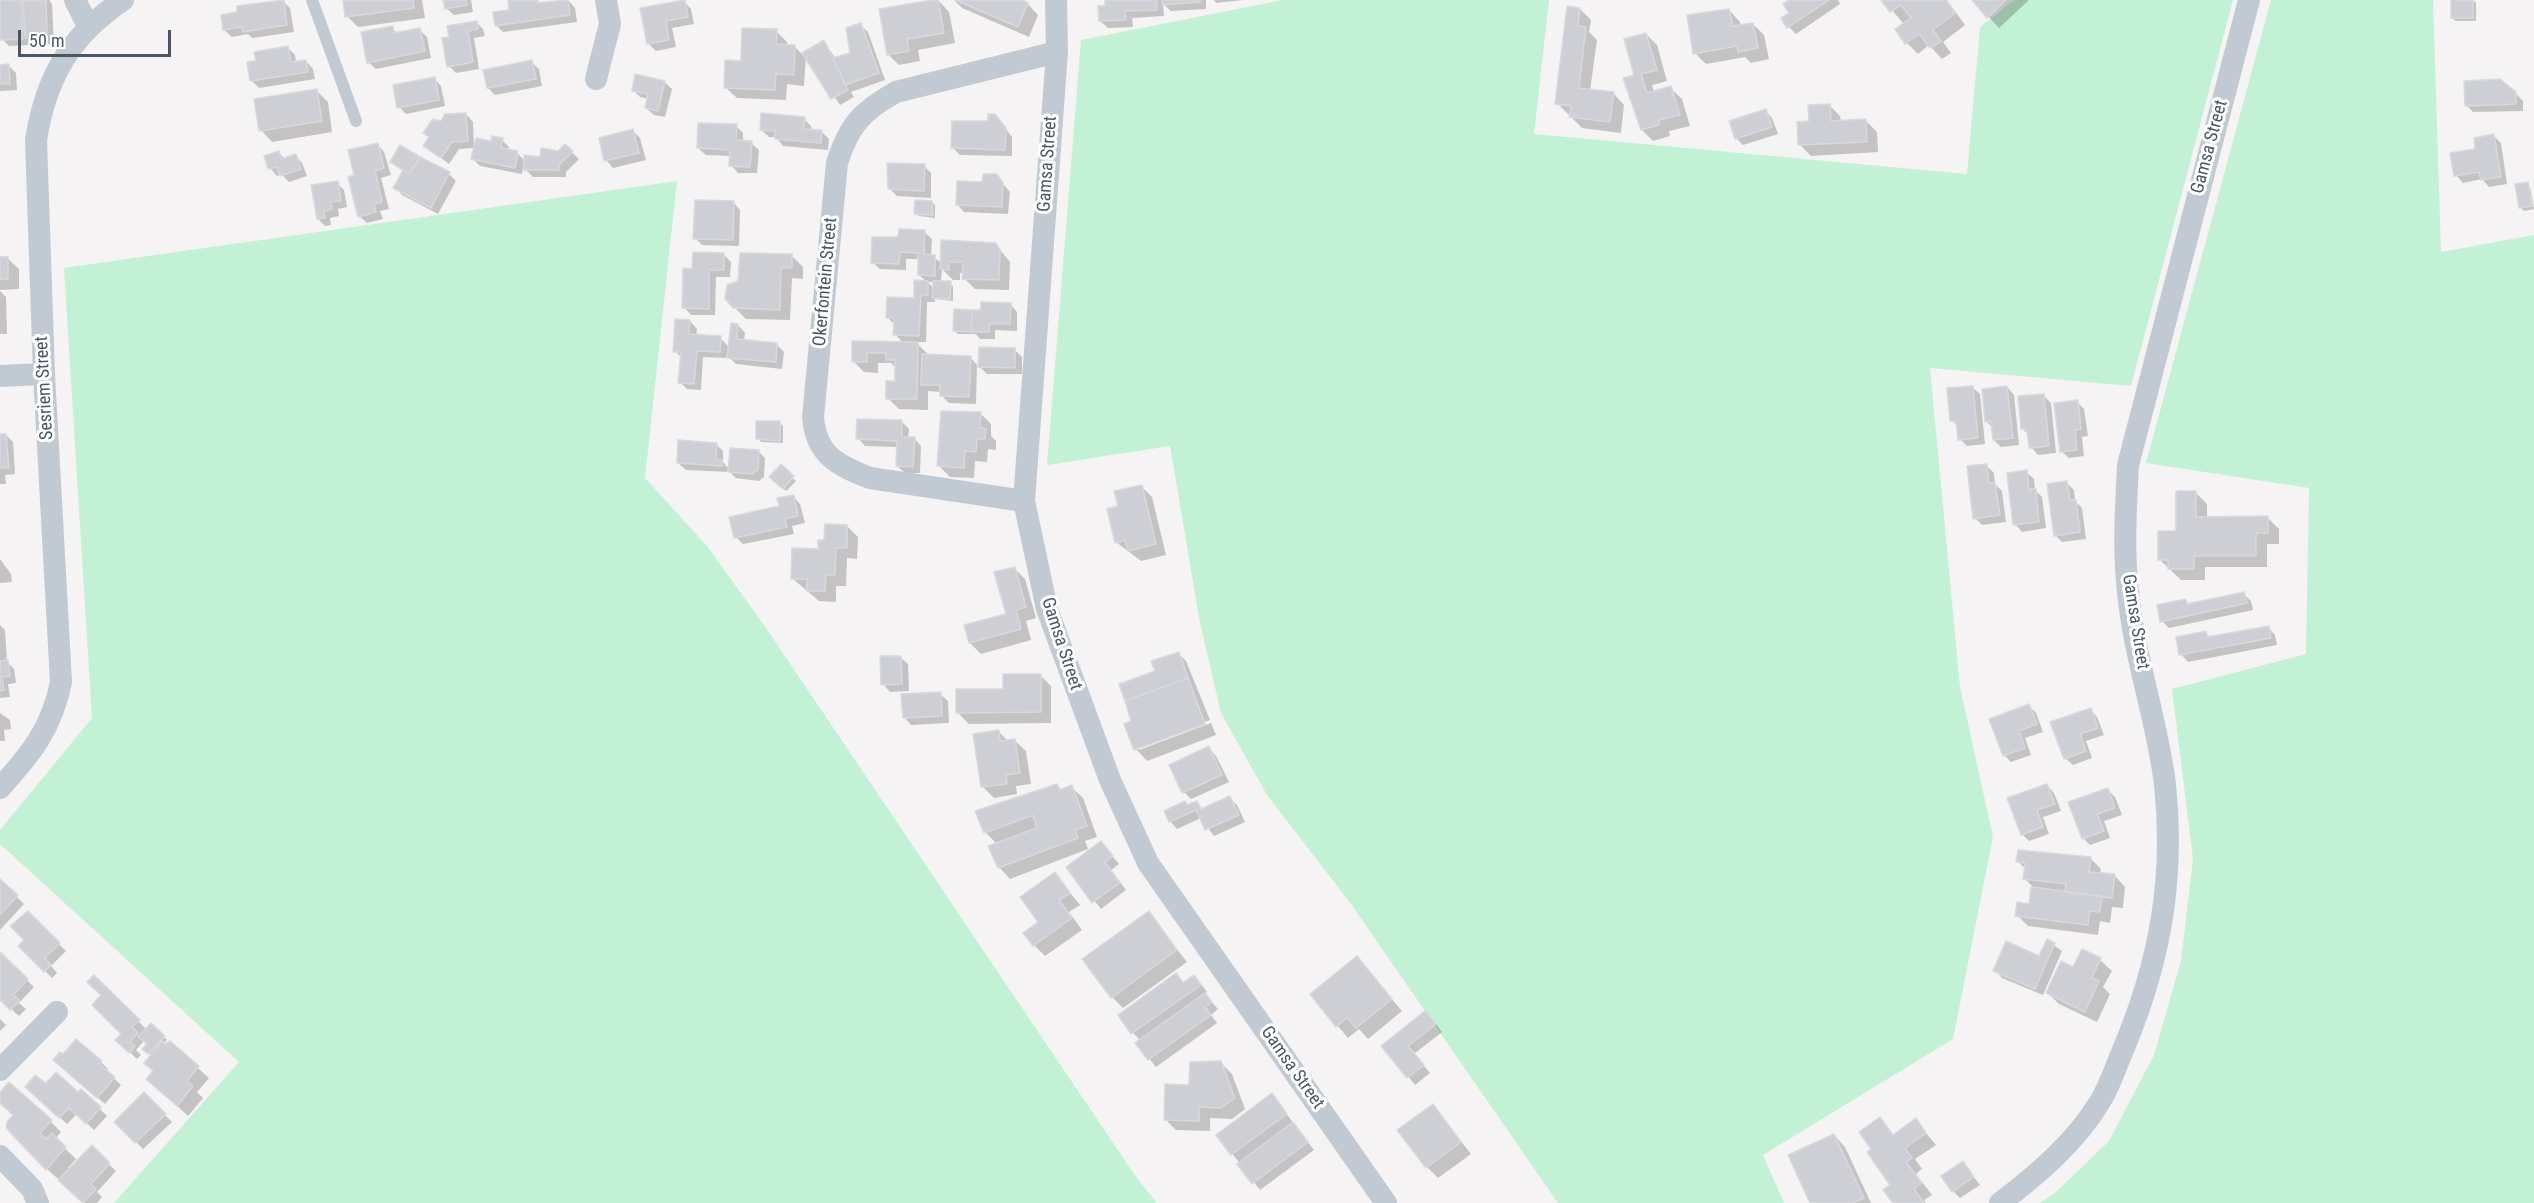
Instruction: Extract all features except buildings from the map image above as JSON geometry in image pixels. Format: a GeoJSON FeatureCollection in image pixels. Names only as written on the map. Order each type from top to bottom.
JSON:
{"type":"FeatureCollection","features":[{"type":"Feature","properties":{"kind":"street"},"geometry":{"type":"LineString","coordinates":[[75,0],[88,26]]}},
{"type":"Feature","properties":{"kind":"street","name":"Sesriem Street"},"geometry":{"type":"LineString","coordinates":[[0,788],[44,734],[56,709],[61,682],[44,374],[36,140],[41,110],[51,80],[88,26],[123,0]]}},
{"type":"Feature","properties":{"kind":"street"},"geometry":{"type":"LineString","coordinates":[[596,79],[610,24],[606,0]]}},
{"type":"Feature","properties":{"kind":"street","name":"Gamsa Street"},"geometry":{"type":"LineString","coordinates":[[1056,0],[1057,52],[1024,501],[1047,609],[1110,780],[1148,863],[1386,1203]]}},
{"type":"Feature","properties":{"kind":"street","name":"Gamsa Street"},"geometry":{"type":"LineString","coordinates":[[2000,1203],[2030,1180],[2070,1140],[2101,1100],[2150,981],[2164,914],[2170,850],[2164,782],[2128,593],[2124,531],[2128,465],[2249,0]]}},
{"type":"Feature","properties":{"kind":"street","name":"Okerfontein Street"},"geometry":{"type":"LineString","coordinates":[[1024,501],[870,478],[847,469],[827,455],[815,437],[813,417],[837,163],[843,141],[857,118],[896,92],[1057,52]]}},
{"type":"Feature","properties":{"kind":"street"},"geometry":{"type":"LineString","coordinates":[[0,376],[44,374]]}},
{"type":"Feature","properties":{"kind":"street"},"geometry":{"type":"LineString","coordinates":[[0,1070],[57,1012]]}},
{"type":"Feature","properties":{"kind":"street"},"geometry":{"type":"LineString","coordinates":[[0,1156],[32,1189],[38,1203]]}},
{"type":"Feature","properties":{"kind":"lane"},"geometry":{"type":"LineString","coordinates":[[312,0],[356,121]]}},
{"type":"Feature","properties":{"kind":"green space"},"geometry":{"type":"Polygon","coordinates":[[[1283,0],[1549,0],[1534,134],[1967,174],[1980,27],[2014,0],[2233,0],[2131,386],[1930,368],[1960,687],[1993,837],[1953,1039],[1763,1155],[1784,1203],[1558,1203],[1351,904],[1267,795],[1221,713],[1200,623],[1170,446],[1047,465],[1081,40],[1283,0]]]}},
{"type":"Feature","properties":{"kind":"green space"},"geometry":{"type":"Polygon","coordinates":[[[2271,0],[2433,0],[2441,252],[2534,235],[2534,1203],[2040,1203],[2056,1192],[2109,1141],[2154,1055],[2181,961],[2193,859],[2172,689],[2306,654],[2309,488],[2146,463],[2271,0]]]}},
{"type":"Feature","properties":{"kind":"green space"},"geometry":{"type":"Polygon","coordinates":[[[677,181],[645,478],[707,546],[766,628],[1136,1177],[1157,1203],[114,1203],[239,1062],[0,844],[0,830],[92,718],[64,268],[677,181]]]}}]}
